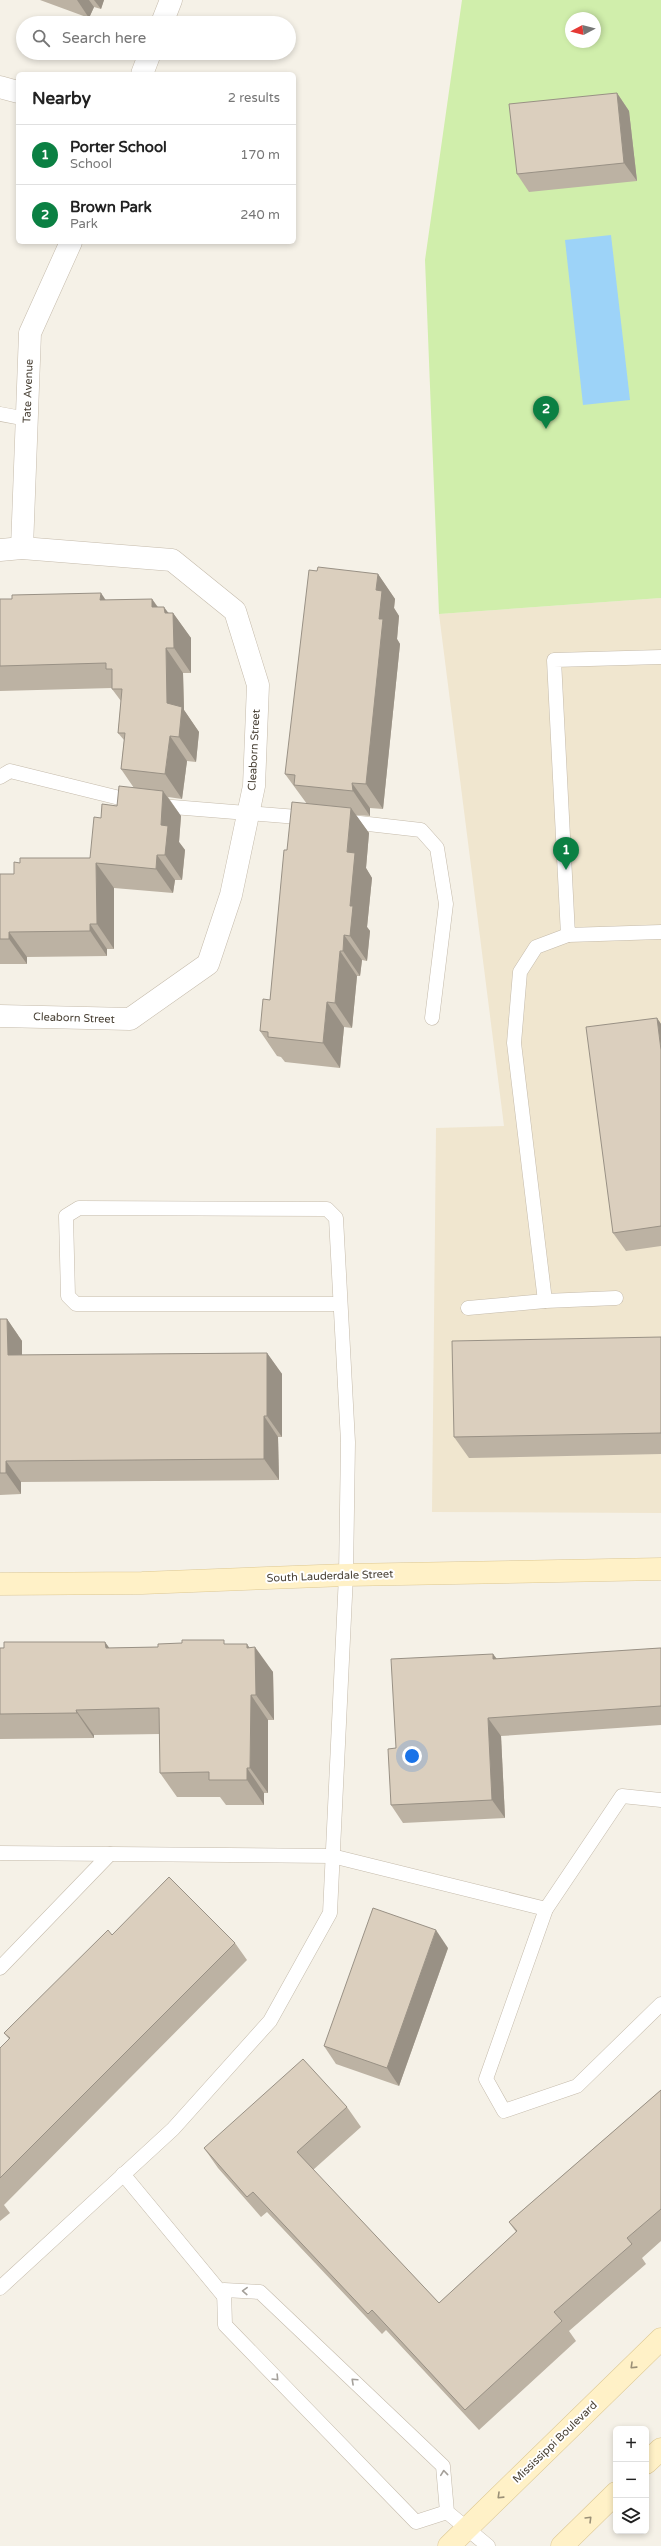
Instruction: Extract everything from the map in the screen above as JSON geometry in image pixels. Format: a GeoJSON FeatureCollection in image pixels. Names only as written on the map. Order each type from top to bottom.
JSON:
{"type":"FeatureCollection","features":[{"type":"Feature","properties":{"kind":"street"},"geometry":{"type":"LineString","coordinates":[[165,16],[171,0]]}},
{"type":"Feature","properties":{"kind":"street"},"geometry":{"type":"LineString","coordinates":[[143,72],[147,60]]}},
{"type":"Feature","properties":{"kind":"street"},"geometry":{"type":"LineString","coordinates":[[0,87],[16,91]]}},
{"type":"Feature","properties":{"kind":"street","name":"Tate Avenue"},"geometry":{"type":"LineString","coordinates":[[22,548],[30,333],[70,244]]}},
{"type":"Feature","properties":{"kind":"street","name":"Cleaborn Street"},"geometry":{"type":"LineString","coordinates":[[0,550],[22,548],[172,560],[235,611],[258,686],[254,786],[231,895],[208,964],[130,1019],[0,1016]]}},
{"type":"Feature","properties":{"kind":"street","name":"South Lauderdale Street"},"geometry":{"type":"LineString","coordinates":[[0,1584],[142,1583],[346,1575],[661,1569]]}},
{"type":"Feature","properties":{"kind":"street","name":"Mississippi Boulevard"},"geometry":{"type":"LineString","coordinates":[[449,2546],[661,2339]]}},
{"type":"Feature","properties":{"kind":"street"},"geometry":{"type":"LineString","coordinates":[[647,2462],[661,2449]]}},
{"type":"Feature","properties":{"kind":"street"},"geometry":{"type":"LineString","coordinates":[[562,2546],[613,2496]]}},
{"type":"Feature","properties":{"kind":"lane"},"geometry":{"type":"LineString","coordinates":[[0,414],[27,419]]}},
{"type":"Feature","properties":{"kind":"lane"},"geometry":{"type":"LineString","coordinates":[[568,934],[554,660],[661,657]]}},
{"type":"Feature","properties":{"kind":"lane"},"geometry":{"type":"LineString","coordinates":[[0,777],[10,771],[148,804],[248,812],[421,830],[437,848],[446,904],[432,1018]]}},
{"type":"Feature","properties":{"kind":"lane"},"geometry":{"type":"LineString","coordinates":[[545,1301],[514,1043],[520,972],[536,947],[568,934],[661,932]]}},
{"type":"Feature","properties":{"kind":"lane"},"geometry":{"type":"LineString","coordinates":[[0,2288],[173,2129],[270,2021],[330,1913],[346,1575],[348,1442],[336,1218],[326,1209],[79,1208],[66,1216],[68,1296],[76,1304],[340,1304]]}},
{"type":"Feature","properties":{"kind":"lane"},"geometry":{"type":"LineString","coordinates":[[468,1308],[545,1301],[616,1298]]}},
{"type":"Feature","properties":{"kind":"lane"},"geometry":{"type":"LineString","coordinates":[[661,1800],[622,1796],[546,1909],[486,2079],[504,2112],[577,2086],[661,2004]]}},
{"type":"Feature","properties":{"kind":"lane"},"geometry":{"type":"LineString","coordinates":[[0,1853],[332,1856],[546,1909]]}},
{"type":"Feature","properties":{"kind":"lane"},"geometry":{"type":"LineString","coordinates":[[0,1968],[110,1854]]}},
{"type":"Feature","properties":{"kind":"lane"},"geometry":{"type":"LineString","coordinates":[[124,2174],[224,2294]]}},
{"type":"Feature","properties":{"kind":"lane"},"geometry":{"type":"LineString","coordinates":[[448,2512],[416,2522],[225,2325],[224,2290],[260,2292],[443,2466],[448,2512],[488,2546]]}},
{"type":"Feature","properties":{"kind":"shaded area"},"geometry":{"type":"Polygon","coordinates":[[[661,598],[661,1513],[432,1512],[436,1128],[504,1126],[439,614],[661,598]]]}},
{"type":"Feature","properties":{"kind":"green space"},"geometry":{"type":"Polygon","coordinates":[[[462,0],[661,0],[661,598],[439,614],[425,260],[462,0]]]}},
{"type":"Feature","properties":{"kind":"water"},"geometry":{"type":"Polygon","coordinates":[[[611,235],[630,400],[583,405],[565,240],[611,235]]]}},
{"type":"Feature","properties":{"kind":"building"},"geometry":{"type":"Polygon","coordinates":[[[617,93],[624,163],[517,174],[509,104],[617,93]]]}},
{"type":"Feature","properties":{"kind":"building"},"geometry":{"type":"Polygon","coordinates":[[[318,567],[378,574],[376,590],[382,591],[379,619],[383,619],[366,784],[352,783],[353,791],[294,785],[295,775],[285,774],[309,570],[317,571],[318,567]]]}},
{"type":"Feature","properties":{"kind":"building"},"geometry":{"type":"Polygon","coordinates":[[[101,593],[100,600],[152,599],[152,607],[164,607],[165,613],[173,613],[174,648],[166,648],[167,703],[182,707],[179,737],[170,736],[165,774],[121,769],[125,733],[118,733],[122,689],[112,689],[112,669],[106,669],[106,663],[0,666],[0,599],[12,599],[12,595],[101,593]]]}},
{"type":"Feature","properties":{"kind":"building"},"geometry":{"type":"Polygon","coordinates":[[[119,786],[163,791],[161,825],[168,826],[165,855],[157,855],[156,869],[96,863],[97,924],[90,924],[90,931],[9,932],[9,939],[0,939],[0,874],[14,874],[14,862],[20,863],[20,858],[90,858],[94,817],[101,818],[102,804],[117,806],[119,786]]]}},
{"type":"Feature","properties":{"kind":"building"},"geometry":{"type":"Polygon","coordinates":[[[292,802],[351,808],[347,852],[355,853],[350,906],[353,906],[350,936],[344,935],[343,951],[340,951],[335,1003],[327,1002],[323,1043],[268,1037],[268,1032],[260,1031],[263,999],[270,1000],[284,850],[287,850],[292,802]]]}},
{"type":"Feature","properties":{"kind":"building"},"geometry":{"type":"Polygon","coordinates":[[[657,1018],[661,1050],[661,1226],[613,1233],[586,1027],[657,1018]]]}},
{"type":"Feature","properties":{"kind":"building"},"geometry":{"type":"Polygon","coordinates":[[[0,1319],[7,1319],[8,1355],[267,1353],[267,1416],[264,1416],[264,1459],[6,1461],[6,1473],[0,1473],[0,1319]]]}},
{"type":"Feature","properties":{"kind":"building"},"geometry":{"type":"Polygon","coordinates":[[[661,1337],[661,1433],[454,1437],[452,1341],[661,1337]]]}},
{"type":"Feature","properties":{"kind":"building"},"geometry":{"type":"Polygon","coordinates":[[[182,1640],[224,1640],[224,1644],[247,1644],[247,1648],[255,1647],[256,1695],[251,1695],[250,1768],[247,1768],[247,1780],[209,1780],[209,1772],[160,1773],[159,1708],[76,1710],[77,1713],[0,1714],[0,1648],[4,1648],[4,1642],[105,1642],[106,1648],[158,1647],[158,1644],[182,1643],[182,1640]]]}},
{"type":"Feature","properties":{"kind":"building"},"geometry":{"type":"Polygon","coordinates":[[[661,1648],[661,1706],[488,1718],[492,1800],[391,1805],[388,1749],[396,1748],[391,1659],[493,1654],[493,1659],[661,1648]]]}},
{"type":"Feature","properties":{"kind":"building"},"geometry":{"type":"Polygon","coordinates":[[[169,1877],[235,1943],[0,2178],[0,2048],[10,2038],[4,2033],[108,1930],[112,1935],[169,1877]]]}},
{"type":"Feature","properties":{"kind":"building"},"geometry":{"type":"Polygon","coordinates":[[[373,1908],[436,1930],[387,2068],[324,2046],[373,1908]]]}},
{"type":"Feature","properties":{"kind":"building"},"geometry":{"type":"Polygon","coordinates":[[[303,2059],[347,2107],[297,2152],[439,2303],[517,2231],[509,2222],[661,2090],[661,2209],[627,2238],[632,2244],[554,2312],[562,2321],[465,2410],[372,2310],[368,2314],[253,2192],[247,2197],[204,2148],[303,2059]]]}},
{"type":"Feature","properties":{"kind":"place","name":"Brown Park"},"geometry":{"type":"Point","coordinates":[546,429]}},
{"type":"Feature","properties":{"kind":"place","name":"Porter School"},"geometry":{"type":"Point","coordinates":[566,870]}}]}
